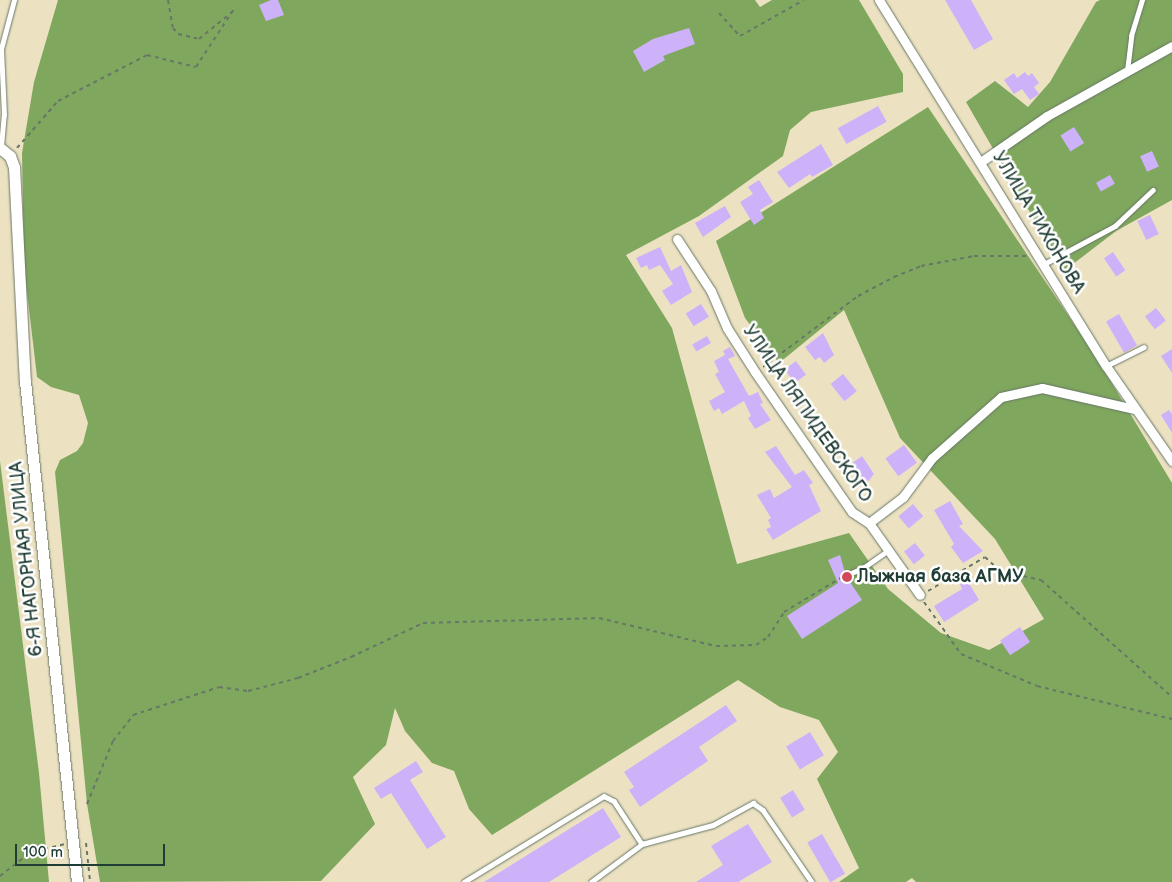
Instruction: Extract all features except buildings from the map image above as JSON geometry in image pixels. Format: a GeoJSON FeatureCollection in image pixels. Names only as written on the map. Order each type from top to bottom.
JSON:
{"type":"FeatureCollection","features":[{"type":"Feature","properties":{"kind":"street","name":"УЛИЦА ТИХОНОВА"},"geometry":{"type":"LineString","coordinates":[[879,0],[982,161],[1106,366],[1134,409],[1172,461]]}},
{"type":"Feature","properties":{"kind":"street"},"geometry":{"type":"LineString","coordinates":[[982,161],[1047,116],[1172,46]]}},
{"type":"Feature","properties":{"kind":"street"},"geometry":{"type":"LineString","coordinates":[[0,148],[10,156]]}},
{"type":"Feature","properties":{"kind":"street","name":"6-Я НАГОРНАЯ УЛИЦА"},"geometry":{"type":"LineString","coordinates":[[10,156],[15,185],[25,381],[77,882]]}},
{"type":"Feature","properties":{"kind":"street","name":"УЛИЦА ЛЯПИДЕВСКОГО"},"geometry":{"type":"LineString","coordinates":[[677,239],[712,291],[728,328],[755,372],[852,512],[869,523],[920,595]]}},
{"type":"Feature","properties":{"kind":"street"},"geometry":{"type":"LineString","coordinates":[[869,523],[903,497],[932,458],[1001,397],[1042,388],[1134,409]]}},
{"type":"Feature","properties":{"kind":"lane"},"geometry":{"type":"LineString","coordinates":[[0,148],[4,115],[1,49],[14,0]]}},
{"type":"Feature","properties":{"kind":"lane"},"geometry":{"type":"LineString","coordinates":[[1127,71],[1131,36],[1142,0]]}},
{"type":"Feature","properties":{"kind":"lane"},"geometry":{"type":"LineString","coordinates":[[1042,261],[1115,226],[1153,190]]}},
{"type":"Feature","properties":{"kind":"lane"},"geometry":{"type":"LineString","coordinates":[[1106,366],[1144,347]]}},
{"type":"Feature","properties":{"kind":"lane"},"geometry":{"type":"LineString","coordinates":[[849,574],[864,568],[887,551]]}},
{"type":"Feature","properties":{"kind":"lane"},"geometry":{"type":"LineString","coordinates":[[464,882],[604,796],[614,801],[642,844]]}},
{"type":"Feature","properties":{"kind":"lane"},"geometry":{"type":"LineString","coordinates":[[591,882],[642,844],[714,825],[753,803],[763,810],[812,882]]}},
{"type":"Feature","properties":{"kind":"path"},"geometry":{"type":"LineString","coordinates":[[10,156],[58,101],[147,55],[196,67],[234,9],[199,39],[178,34],[173,28],[168,0]]}},
{"type":"Feature","properties":{"kind":"path"},"geometry":{"type":"LineString","coordinates":[[719,13],[740,36],[804,0]]}},
{"type":"Feature","properties":{"kind":"path"},"geometry":{"type":"LineString","coordinates":[[755,372],[858,296],[921,266],[974,256],[1042,261]]}},
{"type":"Feature","properties":{"kind":"path"},"geometry":{"type":"LineString","coordinates":[[920,595],[985,557],[990,559],[1000,571],[1041,580],[1172,698]]}},
{"type":"Feature","properties":{"kind":"path"},"geometry":{"type":"LineString","coordinates":[[87,804],[113,741],[133,715],[219,687],[248,691],[298,678],[352,657],[423,623],[599,618],[716,646],[756,645],[768,637],[784,612],[818,589],[849,574],[856,577],[892,577],[920,595],[961,654],[1037,686],[1172,719]]}},
{"type":"Feature","properties":{"kind":"path"},"geometry":{"type":"LineString","coordinates":[[0,876],[28,853],[56,844],[74,843]]}},
{"type":"Feature","properties":{"kind":"path"},"geometry":{"type":"LineString","coordinates":[[86,843],[90,882]]}},
{"type":"Feature","properties":{"kind":"green space"},"geometry":{"type":"Polygon","coordinates":[[[58,0],[755,0],[760,7],[772,0],[859,0],[903,74],[903,92],[811,112],[790,130],[783,156],[699,216],[626,255],[672,328],[737,564],[849,533],[888,589],[941,633],[989,650],[1044,619],[995,539],[900,438],[844,310],[779,363],[745,318],[716,241],[928,107],[1096,357],[1172,483],[1172,882],[916,882],[912,878],[906,882],[839,882],[859,868],[817,779],[838,752],[819,720],[780,707],[738,680],[492,835],[469,809],[454,771],[432,763],[405,731],[395,708],[386,745],[353,777],[375,824],[321,881],[100,882],[87,804],[55,472],[60,460],[77,451],[83,443],[88,423],[79,395],[51,387],[37,377],[24,266],[22,153],[34,82],[58,0]]]}},
{"type":"Feature","properties":{"kind":"green space"},"geometry":{"type":"Polygon","coordinates":[[[1100,0],[1172,0],[1172,200],[1116,231],[1064,271],[966,102],[995,81],[1028,107],[1050,82],[1096,2],[1100,0]]]}},
{"type":"Feature","properties":{"kind":"green space"},"geometry":{"type":"Polygon","coordinates":[[[0,461],[39,773],[49,882],[0,882],[0,461]]]}},
{"type":"Feature","properties":{"kind":"place","name":"Лыжная база АГМУ"},"geometry":{"type":"Point","coordinates":[847,577]}}]}
